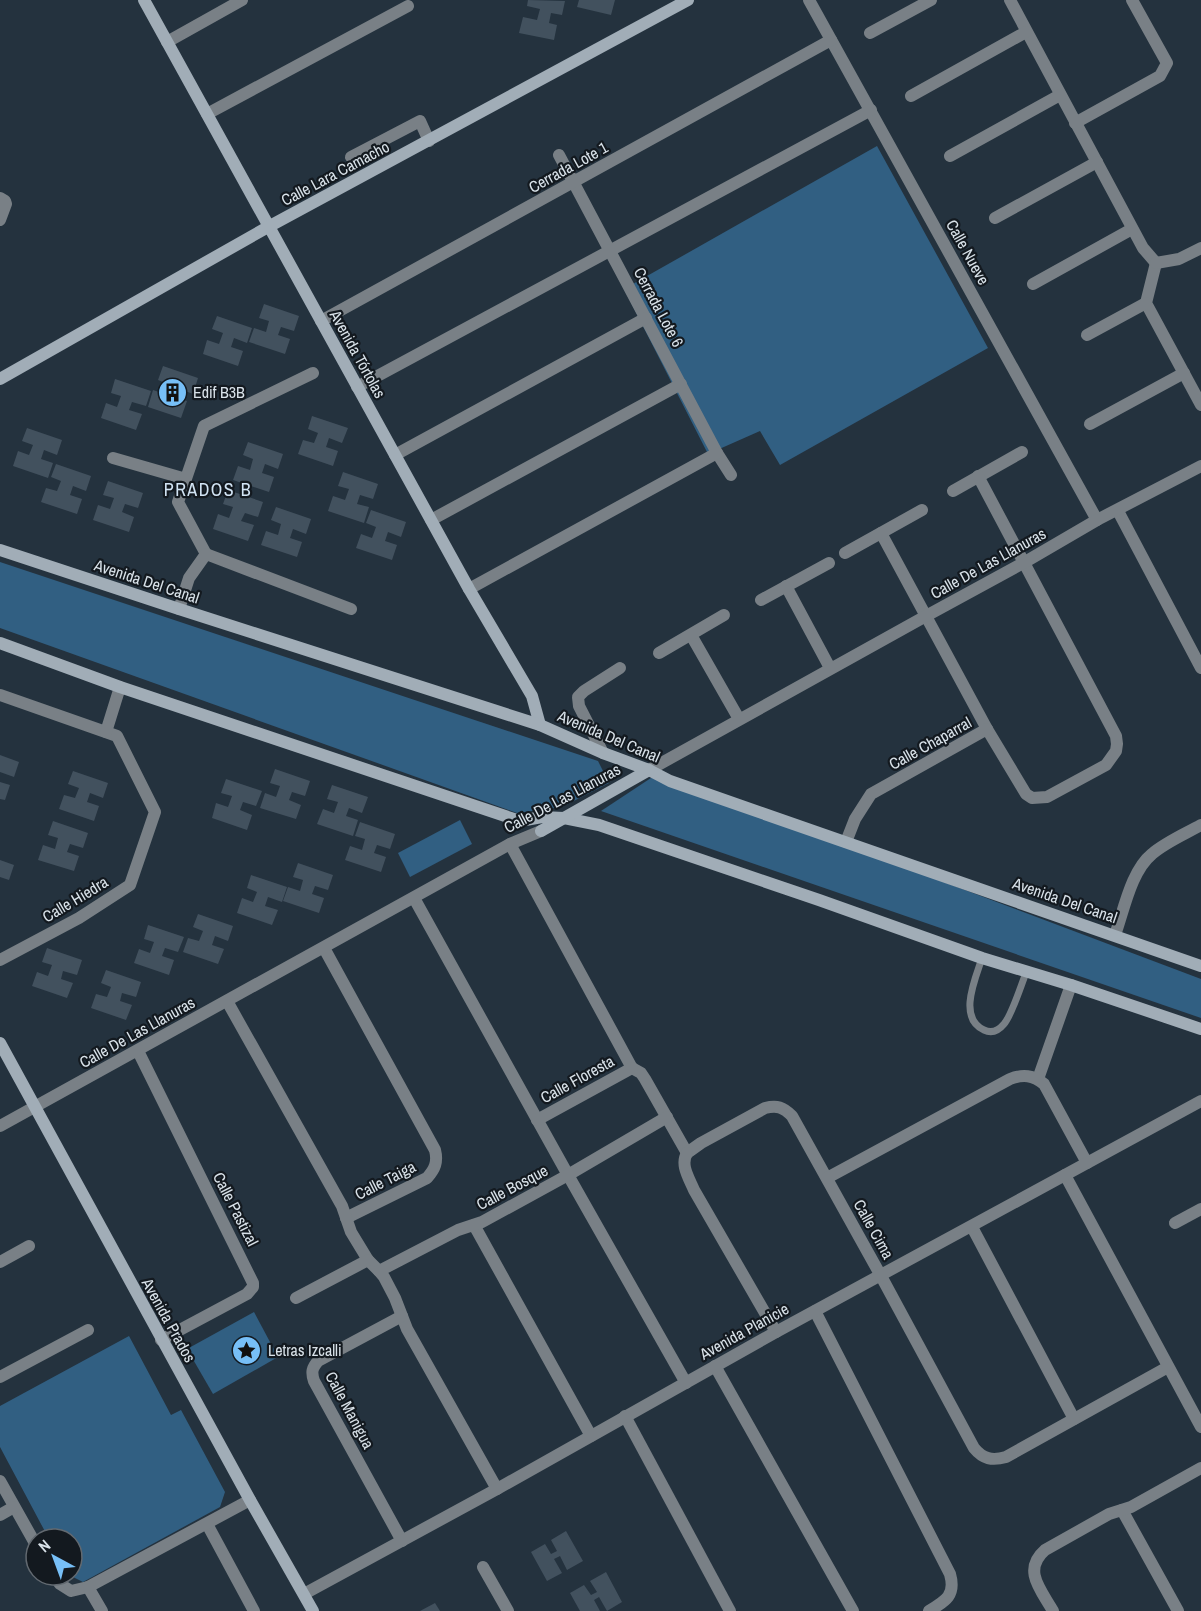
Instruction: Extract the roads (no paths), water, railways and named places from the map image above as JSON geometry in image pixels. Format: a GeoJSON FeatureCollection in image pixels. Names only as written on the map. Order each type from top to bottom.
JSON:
{"type":"FeatureCollection","features":[{"type":"Feature","properties":{"kind":"main road","name":"Avenida Tórtolas"},"geometry":{"type":"LineString","coordinates":[[144,0],[469,589],[532,696],[540,725]]}},
{"type":"Feature","properties":{"kind":"main road","name":"Calle Lara Camacho"},"geometry":{"type":"LineString","coordinates":[[0,378],[268,227],[688,0]]}},
{"type":"Feature","properties":{"kind":"main road","name":"Avenida Del Canal"},"geometry":{"type":"LineString","coordinates":[[0,549],[540,725],[670,781],[1201,966]]}},
{"type":"Feature","properties":{"kind":"main road"},"geometry":{"type":"LineString","coordinates":[[0,643],[120,687],[520,821],[542,817],[564,818],[599,825],[982,958],[1201,1029]]}},
{"type":"Feature","properties":{"kind":"main road","name":"Calle De Las Llanuras"},"geometry":{"type":"LineString","coordinates":[[542,831],[649,770]]}},
{"type":"Feature","properties":{"kind":"main road","name":"Avenida Prados"},"geometry":{"type":"LineString","coordinates":[[0,1043],[161,1340],[313,1611]]}},
{"type":"Feature","properties":{"kind":"street"},"geometry":{"type":"LineString","coordinates":[[167,42],[242,0]]}},
{"type":"Feature","properties":{"kind":"street","name":"Calle Nueve"},"geometry":{"type":"LineString","coordinates":[[809,0],[1097,520]]}},
{"type":"Feature","properties":{"kind":"street"},"geometry":{"type":"LineString","coordinates":[[870,33],[931,0]]}},
{"type":"Feature","properties":{"kind":"street"},"geometry":{"type":"LineString","coordinates":[[1010,0],[1132,229],[1143,248],[1156,263]]}},
{"type":"Feature","properties":{"kind":"street"},"geometry":{"type":"LineString","coordinates":[[1075,123],[1160,76],[1167,63],[1131,0]]}},
{"type":"Feature","properties":{"kind":"street"},"geometry":{"type":"LineString","coordinates":[[207,114],[408,6]]}},
{"type":"Feature","properties":{"kind":"street"},"geometry":{"type":"LineString","coordinates":[[911,96],[1026,32]]}},
{"type":"Feature","properties":{"kind":"street","name":"Cerrada Lote 1"},"geometry":{"type":"LineString","coordinates":[[321,321],[831,40]]}},
{"type":"Feature","properties":{"kind":"street"},"geometry":{"type":"LineString","coordinates":[[950,156],[1060,95]]}},
{"type":"Feature","properties":{"kind":"street"},"geometry":{"type":"LineString","coordinates":[[357,387],[871,110]]}},
{"type":"Feature","properties":{"kind":"street"},"geometry":{"type":"LineString","coordinates":[[351,157],[420,121],[429,141]]}},
{"type":"Feature","properties":{"kind":"street","name":"Cerrada Lote 6"},"geometry":{"type":"LineString","coordinates":[[559,154],[717,453],[731,475]]}},
{"type":"Feature","properties":{"kind":"street"},"geometry":{"type":"LineString","coordinates":[[995,218],[1097,162]]}},
{"type":"Feature","properties":{"kind":"street"},"geometry":{"type":"LineString","coordinates":[[0,198],[6,204],[0,220]]}},
{"type":"Feature","properties":{"kind":"street"},"geometry":{"type":"LineString","coordinates":[[1034,284],[1132,229]]}},
{"type":"Feature","properties":{"kind":"street"},"geometry":{"type":"LineString","coordinates":[[1156,263],[1179,259],[1201,248]]}},
{"type":"Feature","properties":{"kind":"street"},"geometry":{"type":"LineString","coordinates":[[1156,263],[1146,303],[1201,405]]}},
{"type":"Feature","properties":{"kind":"street"},"geometry":{"type":"LineString","coordinates":[[1087,335],[1146,303]]}},
{"type":"Feature","properties":{"kind":"street"},"geometry":{"type":"LineString","coordinates":[[395,455],[646,318]]}},
{"type":"Feature","properties":{"kind":"street"},"geometry":{"type":"LineString","coordinates":[[313,372],[204,426],[178,502],[207,554],[351,609]]}},
{"type":"Feature","properties":{"kind":"street"},"geometry":{"type":"LineString","coordinates":[[1090,424],[1184,373]]}},
{"type":"Feature","properties":{"kind":"street"},"geometry":{"type":"LineString","coordinates":[[431,520],[681,384]]}},
{"type":"Feature","properties":{"kind":"street"},"geometry":{"type":"LineString","coordinates":[[953,491],[1022,452]]}},
{"type":"Feature","properties":{"kind":"street"},"geometry":{"type":"LineString","coordinates":[[469,589],[717,453]]}},
{"type":"Feature","properties":{"kind":"street"},"geometry":{"type":"LineString","coordinates":[[113,458],[186,479]]}},
{"type":"Feature","properties":{"kind":"street","name":"Calle De Las Llanuras"},"geometry":{"type":"LineString","coordinates":[[649,770],[1097,520],[1201,466]]}},
{"type":"Feature","properties":{"kind":"street"},"geometry":{"type":"LineString","coordinates":[[978,476],[1024,562]]}},
{"type":"Feature","properties":{"kind":"street"},"geometry":{"type":"LineString","coordinates":[[845,553],[922,510]]}},
{"type":"Feature","properties":{"kind":"street"},"geometry":{"type":"LineString","coordinates":[[1118,511],[1201,668]]}},
{"type":"Feature","properties":{"kind":"street"},"geometry":{"type":"LineString","coordinates":[[880,533],[987,729]]}},
{"type":"Feature","properties":{"kind":"street"},"geometry":{"type":"LineString","coordinates":[[179,609],[189,578],[207,554]]}},
{"type":"Feature","properties":{"kind":"street"},"geometry":{"type":"LineString","coordinates":[[761,600],[829,562]]}},
{"type":"Feature","properties":{"kind":"street","name":"Calle Chaparral"},"geometry":{"type":"LineString","coordinates":[[846,842],[855,819],[871,795],[987,729],[1022,788],[1032,798],[1047,797],[1106,765],[1116,751],[1116,736],[1024,562]]}},
{"type":"Feature","properties":{"kind":"street"},"geometry":{"type":"LineString","coordinates":[[786,586],[830,668]]}},
{"type":"Feature","properties":{"kind":"street"},"geometry":{"type":"LineString","coordinates":[[659,653],[724,615]]}},
{"type":"Feature","properties":{"kind":"street"},"geometry":{"type":"LineString","coordinates":[[691,635],[739,719]]}},
{"type":"Feature","properties":{"kind":"street"},"geometry":{"type":"LineString","coordinates":[[603,753],[579,706],[578,698],[584,691],[620,668]]}},
{"type":"Feature","properties":{"kind":"street"},"geometry":{"type":"LineString","coordinates":[[0,695],[106,732],[120,687]]}},
{"type":"Feature","properties":{"kind":"street","name":"Calle Hiedra"},"geometry":{"type":"LineString","coordinates":[[0,960],[79,918],[130,885],[155,812],[117,736],[106,732]]}},
{"type":"Feature","properties":{"kind":"street"},"geometry":{"type":"LineString","coordinates":[[1115,935],[1132,887],[1144,862],[1152,854],[1201,825]]}},
{"type":"Feature","properties":{"kind":"street","name":"Calle De Las Llanuras"},"geometry":{"type":"LineString","coordinates":[[0,1126],[510,844],[542,831]]}},
{"type":"Feature","properties":{"kind":"street","name":"Calle Floresta"},"geometry":{"type":"LineString","coordinates":[[414,898],[537,1120],[632,1068],[510,844]]}},
{"type":"Feature","properties":{"kind":"street","name":"Calle Taiga"},"geometry":{"type":"LineString","coordinates":[[227,1001],[342,1206],[346,1218],[427,1178],[437,1158],[435,1150],[324,948]]}},
{"type":"Feature","properties":{"kind":"street"},"geometry":{"type":"LineString","coordinates":[[1038,1079],[1071,985]]}},
{"type":"Feature","properties":{"kind":"street","name":"Calle Pastizal"},"geometry":{"type":"LineString","coordinates":[[138,1051],[253,1283],[253,1287],[247,1294],[161,1340]]}},
{"type":"Feature","properties":{"kind":"street"},"geometry":{"type":"LineString","coordinates":[[632,1068],[641,1073],[687,1153],[684,1163],[694,1190],[776,1332]]}},
{"type":"Feature","properties":{"kind":"street"},"geometry":{"type":"LineString","coordinates":[[827,1178],[1010,1079],[1023,1075],[1038,1079],[1044,1084],[1087,1163]]}},
{"type":"Feature","properties":{"kind":"street","name":"Avenida Planicie"},"geometry":{"type":"LineString","coordinates":[[304,1594],[402,1542],[776,1332],[1201,1101]]}},
{"type":"Feature","properties":{"kind":"street","name":"Calle Cima"},"geometry":{"type":"LineString","coordinates":[[687,1153],[765,1108],[780,1106],[786,1110],[792,1116],[827,1178],[974,1448],[980,1455],[997,1460],[1006,1457],[1074,1419]]}},
{"type":"Feature","properties":{"kind":"street"},"geometry":{"type":"LineString","coordinates":[[537,1120],[568,1175],[667,1117]]}},
{"type":"Feature","properties":{"kind":"street","name":"Calle Bosque"},"geometry":{"type":"LineString","coordinates":[[591,1436],[474,1225],[568,1175],[686,1383]]}},
{"type":"Feature","properties":{"kind":"street"},"geometry":{"type":"LineString","coordinates":[[1065,1175],[1201,1427]]}},
{"type":"Feature","properties":{"kind":"street"},"geometry":{"type":"LineString","coordinates":[[1175,1223],[1201,1209]]}},
{"type":"Feature","properties":{"kind":"street"},"geometry":{"type":"LineString","coordinates":[[346,1218],[351,1232],[368,1260],[384,1277],[407,1329],[497,1489]]}},
{"type":"Feature","properties":{"kind":"street"},"geometry":{"type":"LineString","coordinates":[[379,1271],[458,1230],[474,1225]]}},
{"type":"Feature","properties":{"kind":"street"},"geometry":{"type":"LineString","coordinates":[[972,1227],[1074,1419],[1168,1367]]}},
{"type":"Feature","properties":{"kind":"street"},"geometry":{"type":"LineString","coordinates":[[0,1262],[29,1246]]}},
{"type":"Feature","properties":{"kind":"street"},"geometry":{"type":"LineString","coordinates":[[296,1298],[368,1260]]}},
{"type":"Feature","properties":{"kind":"street"},"geometry":{"type":"LineString","coordinates":[[815,1311],[950,1574],[951,1591],[947,1599],[929,1611]]}},
{"type":"Feature","properties":{"kind":"street","name":"Calle Manigua"},"geometry":{"type":"LineString","coordinates":[[402,1316],[318,1361],[312,1370],[312,1375],[402,1542]]}},
{"type":"Feature","properties":{"kind":"street"},"geometry":{"type":"LineString","coordinates":[[0,1377],[88,1330]]}},
{"type":"Feature","properties":{"kind":"street"},"geometry":{"type":"LineString","coordinates":[[715,1366],[853,1611]]}},
{"type":"Feature","properties":{"kind":"street"},"geometry":{"type":"LineString","coordinates":[[624,1416],[730,1611]]}},
{"type":"Feature","properties":{"kind":"street"},"geometry":{"type":"LineString","coordinates":[[1053,1611],[1033,1573],[1038,1556],[1108,1514],[1131,1507],[1201,1468]]}},
{"type":"Feature","properties":{"kind":"street"},"geometry":{"type":"LineString","coordinates":[[0,1480],[26,1527]]}},
{"type":"Feature","properties":{"kind":"street"},"geometry":{"type":"LineString","coordinates":[[64,1587],[71,1591],[88,1587],[250,1500]]}},
{"type":"Feature","properties":{"kind":"street"},"geometry":{"type":"LineString","coordinates":[[0,1515],[14,1507]]}},
{"type":"Feature","properties":{"kind":"street"},"geometry":{"type":"LineString","coordinates":[[1122,1510],[1178,1611]]}},
{"type":"Feature","properties":{"kind":"street"},"geometry":{"type":"LineString","coordinates":[[207,1524],[254,1611]]}},
{"type":"Feature","properties":{"kind":"street"},"geometry":{"type":"LineString","coordinates":[[483,1567],[508,1611]]}},
{"type":"Feature","properties":{"kind":"street"},"geometry":{"type":"LineString","coordinates":[[88,1587],[102,1611]]}},
{"type":"Feature","properties":{"kind":"lane"},"geometry":{"type":"LineString","coordinates":[[982,958],[970,995],[970,1007],[975,1022],[987,1032],[994,1032],[1006,1022],[1026,972]]}},
{"type":"Feature","properties":{"kind":"place","name":"Edif B3B"},"geometry":{"type":"Point","coordinates":[172,392]}},
{"type":"Feature","properties":{"kind":"place","name":"Letras Izcalli"},"geometry":{"type":"Point","coordinates":[247,1350]}},
{"type":"Feature","properties":{"kind":"district","name":"PRADOS B"},"geometry":{"type":"Point","coordinates":[208,489]}}]}
